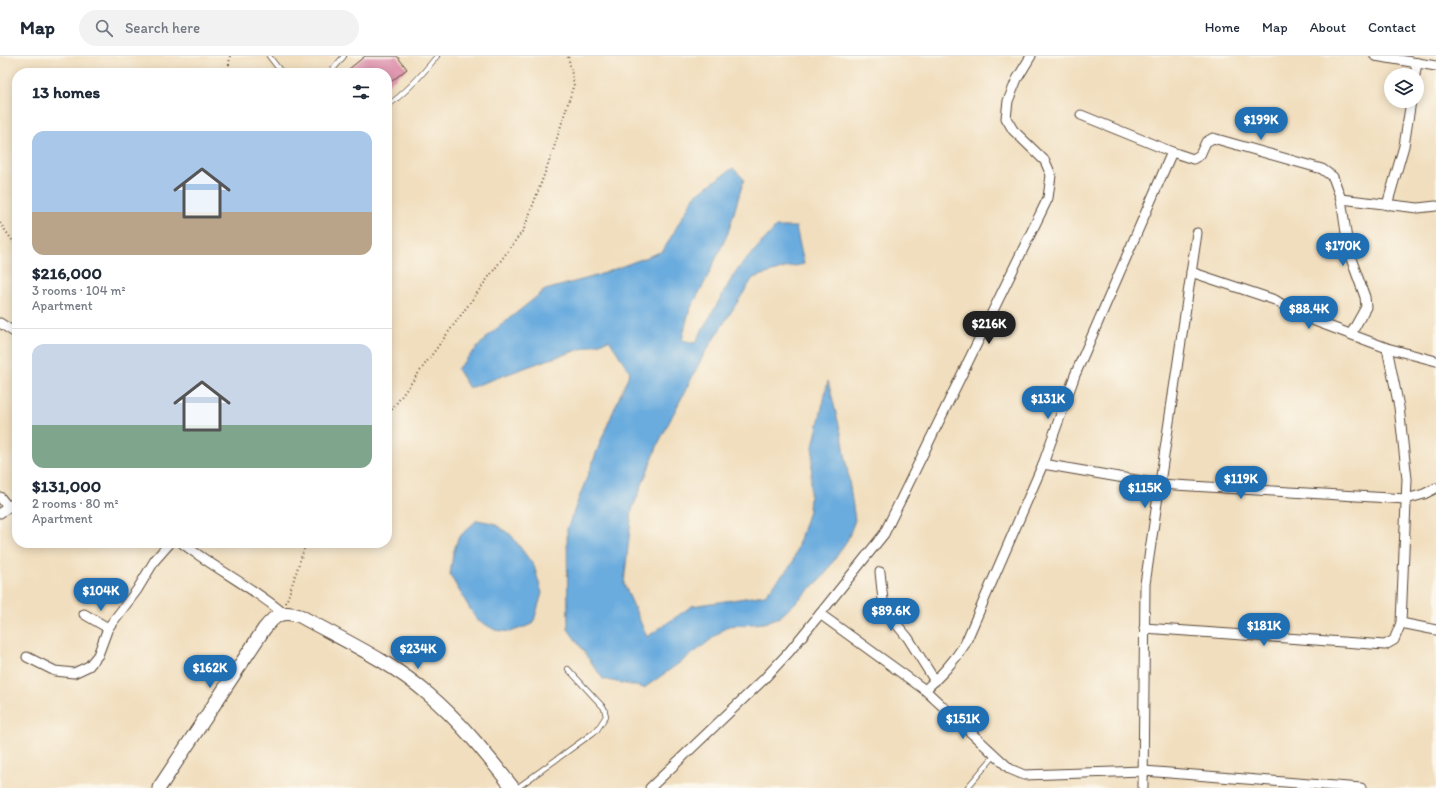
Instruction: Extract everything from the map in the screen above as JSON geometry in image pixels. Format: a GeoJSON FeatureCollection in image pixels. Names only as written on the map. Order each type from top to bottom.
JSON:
{"type":"FeatureCollection","features":[{"type":"Feature","properties":{"kind":"street"},"geometry":{"type":"LineString","coordinates":[[650,788],[763,680],[789,652],[884,534],[1048,198],[1051,175],[1045,160],[1013,130],[1006,118],[1008,101],[1016,79],[1031,56]]}},
{"type":"Feature","properties":{"kind":"street"},"geometry":{"type":"LineString","coordinates":[[1374,56],[1436,66]]}},
{"type":"Feature","properties":{"kind":"street"},"geometry":{"type":"LineString","coordinates":[[1416,68],[1417,63]]}},
{"type":"Feature","properties":{"kind":"street"},"geometry":{"type":"LineString","coordinates":[[1387,205],[1404,146],[1410,108]]}},
{"type":"Feature","properties":{"kind":"street"},"geometry":{"type":"LineString","coordinates":[[1082,115],[1172,152],[1193,159],[1200,155],[1206,142],[1213,138],[1322,169],[1333,177],[1340,199],[1349,253],[1365,297],[1366,307],[1351,334]]}},
{"type":"Feature","properties":{"kind":"street"},"geometry":{"type":"LineString","coordinates":[[925,690],[955,659],[965,644],[1043,464],[1075,375],[1172,152]]}},
{"type":"Feature","properties":{"kind":"street"},"geometry":{"type":"LineString","coordinates":[[1340,199],[1418,208],[1436,206]]}},
{"type":"Feature","properties":{"kind":"street"},"geometry":{"type":"LineString","coordinates":[[1143,788],[1145,584],[1197,233]]}},
{"type":"Feature","properties":{"kind":"street"},"geometry":{"type":"LineString","coordinates":[[1191,272],[1275,300],[1299,315],[1387,348],[1436,361]]}},
{"type":"Feature","properties":{"kind":"street"},"geometry":{"type":"LineString","coordinates":[[0,323],[12,331]]}},
{"type":"Feature","properties":{"kind":"street"},"geometry":{"type":"LineString","coordinates":[[1144,628],[1385,645],[1394,640],[1401,623],[1407,479],[1400,414],[1387,348]]}},
{"type":"Feature","properties":{"kind":"street"},"geometry":{"type":"LineString","coordinates":[[1043,464],[1159,484],[1406,499],[1424,494],[1436,488]]}},
{"type":"Feature","properties":{"kind":"street"},"geometry":{"type":"LineString","coordinates":[[0,497],[8,507]]}},
{"type":"Feature","properties":{"kind":"street"},"geometry":{"type":"LineString","coordinates":[[0,513],[12,504]]}},
{"type":"Feature","properties":{"kind":"street"},"geometry":{"type":"LineString","coordinates":[[27,657],[55,671],[74,673],[89,666],[98,656],[108,628],[137,590],[155,560],[166,548]]}},
{"type":"Feature","properties":{"kind":"street"},"geometry":{"type":"LineString","coordinates":[[189,548],[271,603],[283,613]]}},
{"type":"Feature","properties":{"kind":"street"},"geometry":{"type":"LineString","coordinates":[[880,572],[883,600],[888,614],[908,638],[935,681]]}},
{"type":"Feature","properties":{"kind":"street"},"geometry":{"type":"LineString","coordinates":[[159,788],[264,629],[274,617],[283,613],[291,613],[300,616],[359,649],[427,693],[451,715],[485,752],[513,788]]}},
{"type":"Feature","properties":{"kind":"street"},"geometry":{"type":"LineString","coordinates":[[84,614],[108,628]]}},
{"type":"Feature","properties":{"kind":"street"},"geometry":{"type":"LineString","coordinates":[[820,614],[925,690],[1010,769],[1024,775],[1144,771],[1361,788]]}},
{"type":"Feature","properties":{"kind":"street"},"geometry":{"type":"LineString","coordinates":[[1401,623],[1436,630]]}},
{"type":"Feature","properties":{"kind":"lane"},"geometry":{"type":"LineString","coordinates":[[269,56],[278,68]]}},
{"type":"Feature","properties":{"kind":"lane"},"geometry":{"type":"LineString","coordinates":[[334,68],[344,56]]}},
{"type":"Feature","properties":{"kind":"lane"},"geometry":{"type":"LineString","coordinates":[[392,102],[401,96],[421,76],[438,56]]}},
{"type":"Feature","properties":{"kind":"lane"},"geometry":{"type":"LineString","coordinates":[[517,788],[597,730],[606,716],[604,708],[568,669]]}},
{"type":"Feature","properties":{"kind":"lane"},"geometry":{"type":"LineString","coordinates":[[967,788],[994,755]]}},
{"type":"Feature","properties":{"kind":"path"},"geometry":{"type":"LineString","coordinates":[[229,68],[230,56]]}},
{"type":"Feature","properties":{"kind":"path"},"geometry":{"type":"LineString","coordinates":[[392,409],[524,229],[553,151],[574,84],[568,56]]}},
{"type":"Feature","properties":{"kind":"path"},"geometry":{"type":"LineString","coordinates":[[0,223],[12,240]]}},
{"type":"Feature","properties":{"kind":"path"},"geometry":{"type":"LineString","coordinates":[[283,613],[304,548]]}},
{"type":"Feature","properties":{"kind":"water"},"geometry":{"type":"Polygon","coordinates":[[[733,168],[744,179],[728,233],[705,282],[689,311],[682,340],[695,343],[736,271],[776,227],[796,227],[804,264],[753,278],[704,354],[659,442],[632,510],[624,584],[647,637],[692,606],[765,595],[792,564],[809,511],[813,447],[828,381],[843,441],[855,520],[848,539],[823,577],[780,617],[764,623],[728,626],[695,652],[644,688],[603,679],[568,629],[567,529],[602,438],[630,372],[609,340],[541,362],[469,388],[457,369],[490,334],[545,290],[596,276],[663,251],[695,195],[733,168]]]}},
{"type":"Feature","properties":{"kind":"water"},"geometry":{"type":"Polygon","coordinates":[[[477,520],[493,523],[511,535],[534,566],[542,593],[533,624],[510,632],[495,630],[476,619],[450,575],[453,554],[458,538],[477,520]]]}},
{"type":"Feature","properties":{"kind":"building"},"geometry":{"type":"Polygon","coordinates":[[[365,56],[397,56],[407,69],[392,81],[392,68],[350,68],[365,56]]]}}]}
